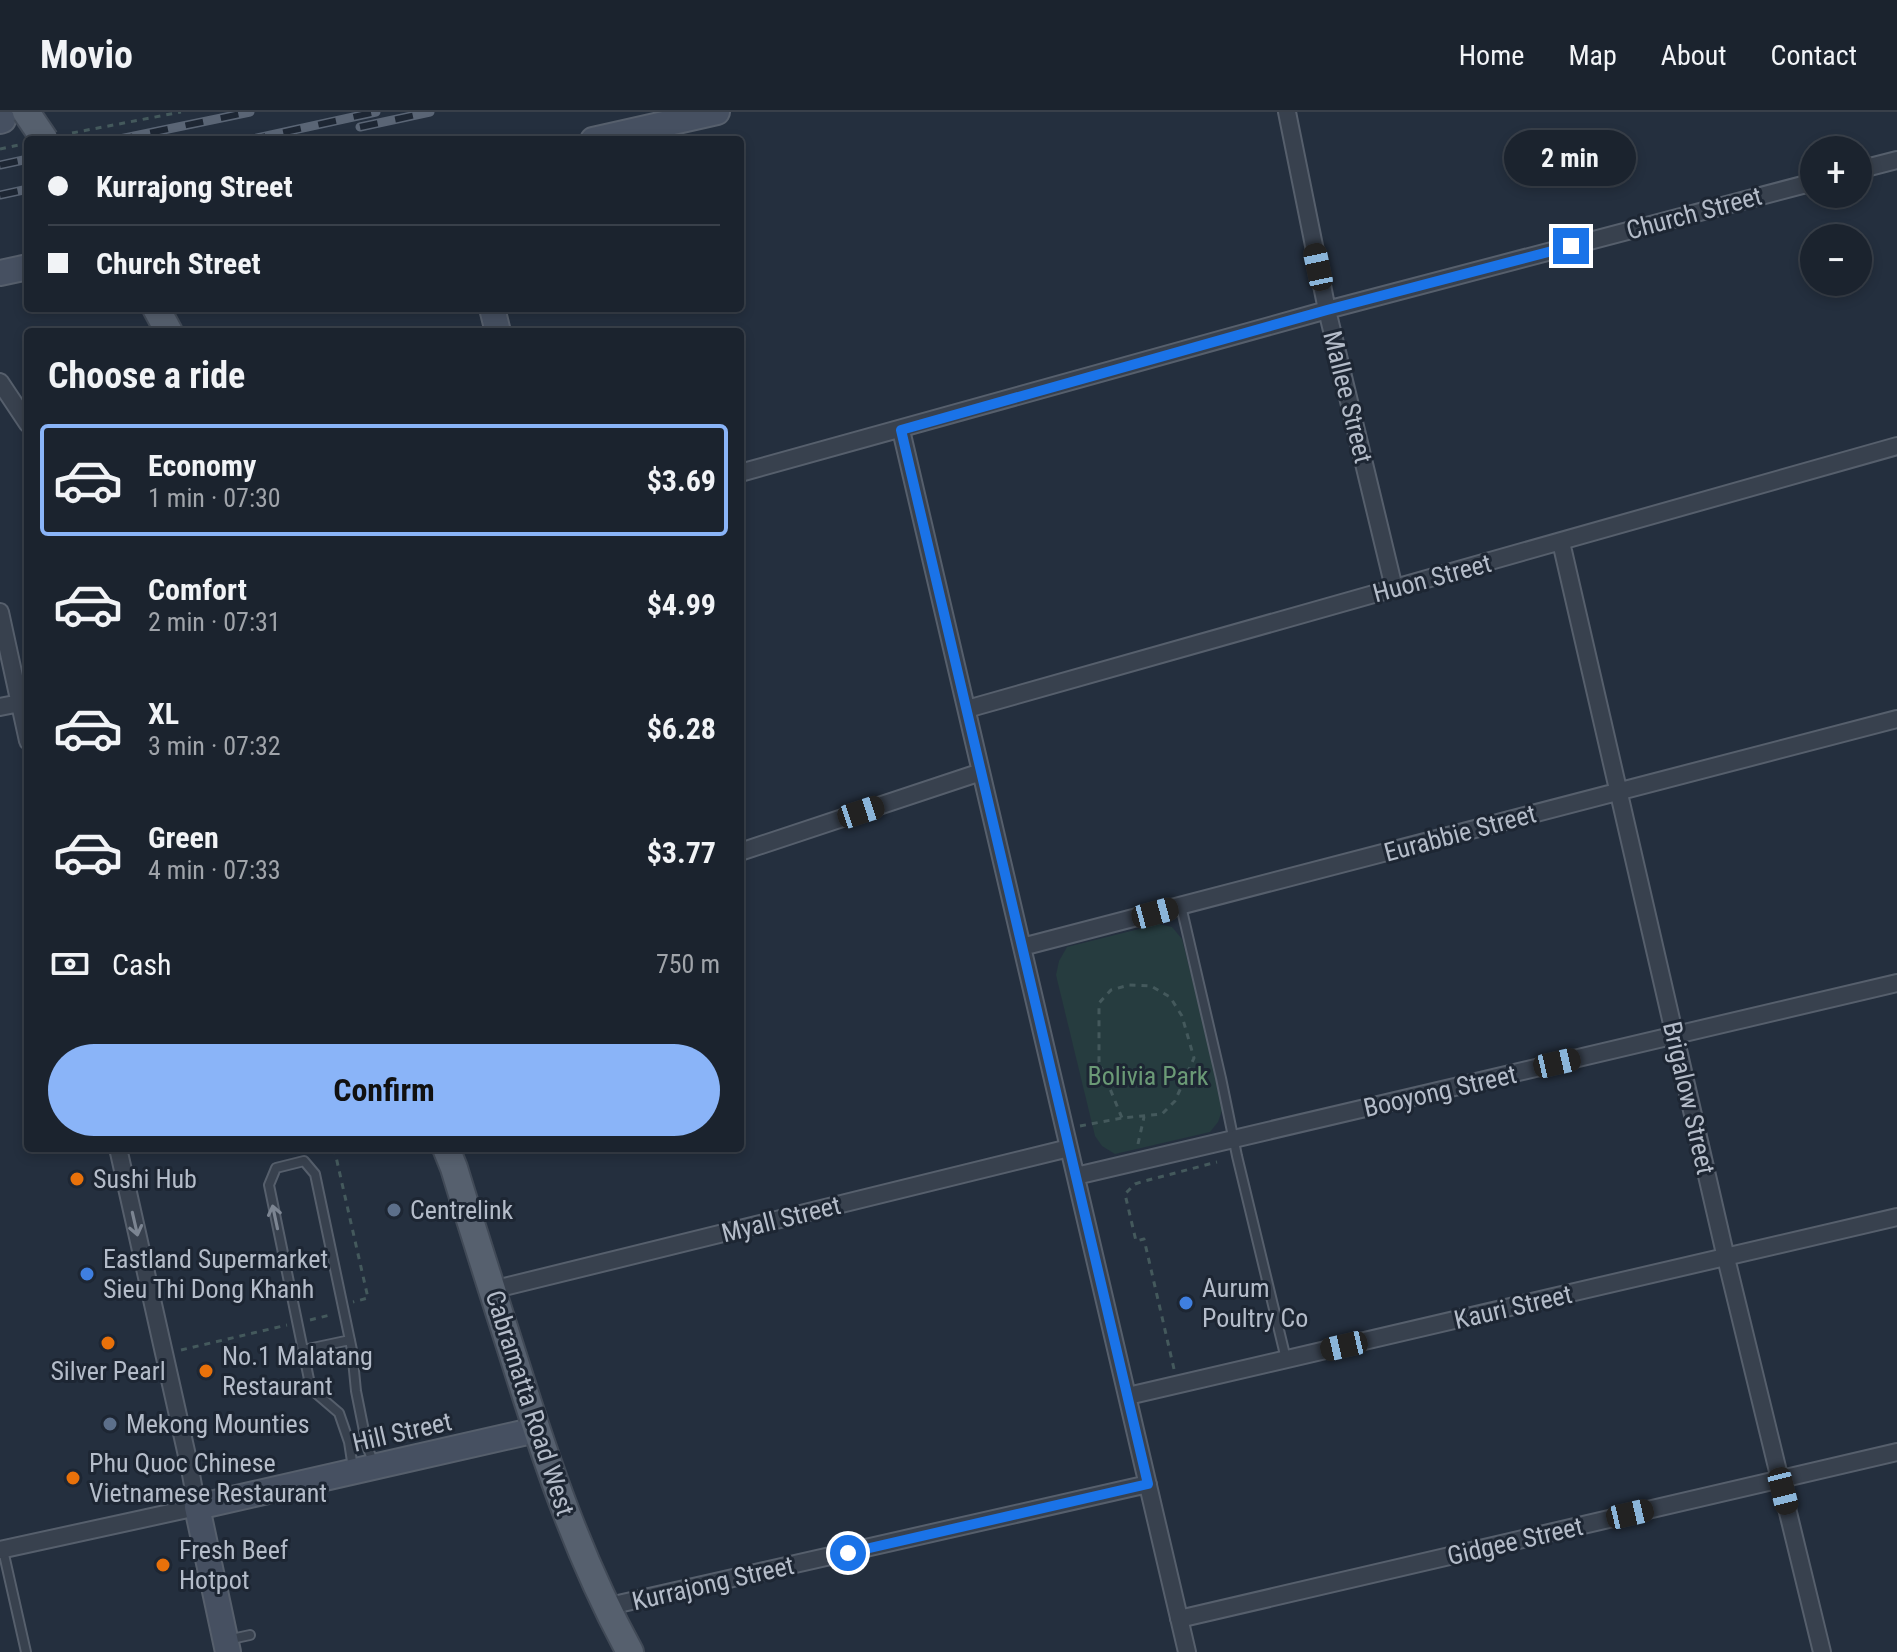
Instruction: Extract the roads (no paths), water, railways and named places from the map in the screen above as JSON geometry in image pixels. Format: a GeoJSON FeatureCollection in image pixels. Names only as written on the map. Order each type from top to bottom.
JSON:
{"type":"FeatureCollection","features":[{"type":"Feature","properties":{"kind":"main road"},"geometry":{"type":"LineString","coordinates":[[9,118],[26,136]]}},
{"type":"Feature","properties":{"kind":"main road","name":"Cabramatta Road West"},"geometry":{"type":"LineString","coordinates":[[447,1152],[568,1522],[605,1607],[630,1652]]}},
{"type":"Feature","properties":{"kind":"street"},"geometry":{"type":"LineString","coordinates":[[611,136],[717,112]]}},
{"type":"Feature","properties":{"kind":"street","name":"Mallee Street"},"geometry":{"type":"LineString","coordinates":[[1287,112],[1327,310],[1394,588]]}},
{"type":"Feature","properties":{"kind":"street"},"geometry":{"type":"LineString","coordinates":[[1872,166],[1897,160]]}},
{"type":"Feature","properties":{"kind":"street","name":"Church Street"},"geometry":{"type":"LineString","coordinates":[[744,472],[1327,310],[1800,186]]}},
{"type":"Feature","properties":{"kind":"street"},"geometry":{"type":"LineString","coordinates":[[0,273],[24,268]]}},
{"type":"Feature","properties":{"kind":"street"},"geometry":{"type":"LineString","coordinates":[[2,388],[24,418]]}},
{"type":"Feature","properties":{"kind":"street"},"geometry":{"type":"LineString","coordinates":[[901,430],[1187,1652]]}},
{"type":"Feature","properties":{"kind":"street","name":"Huon Street"},"geometry":{"type":"LineString","coordinates":[[967,709],[1897,446]]}},
{"type":"Feature","properties":{"kind":"street","name":"Brigalow Street"},"geometry":{"type":"LineString","coordinates":[[1561,542],[1726,1258],[1822,1652]]}},
{"type":"Feature","properties":{"kind":"street"},"geometry":{"type":"LineString","coordinates":[[0,612],[24,722]]}},
{"type":"Feature","properties":{"kind":"street"},"geometry":{"type":"LineString","coordinates":[[0,707],[20,703]]}},
{"type":"Feature","properties":{"kind":"street","name":"Eurabbie Street"},"geometry":{"type":"LineString","coordinates":[[1022,947],[1897,719]]}},
{"type":"Feature","properties":{"kind":"street"},"geometry":{"type":"LineString","coordinates":[[744,851],[981,772]]}},
{"type":"Feature","properties":{"kind":"street","name":"Booyong Street"},"geometry":{"type":"LineString","coordinates":[[1076,1176],[1897,983]]}},
{"type":"Feature","properties":{"kind":"street","name":"Myall Street"},"geometry":{"type":"LineString","coordinates":[[492,1290],[1069,1148]]}},
{"type":"Feature","properties":{"kind":"street"},"geometry":{"type":"LineString","coordinates":[[119,1152],[197,1507],[235,1643]]}},
{"type":"Feature","properties":{"kind":"street","name":"Kauri Street"},"geometry":{"type":"LineString","coordinates":[[1128,1396],[1897,1217]]}},
{"type":"Feature","properties":{"kind":"street","name":"Hill Street"},"geometry":{"type":"LineString","coordinates":[[1,1549],[536,1430]]}},
{"type":"Feature","properties":{"kind":"street","name":"Gidgee Street"},"geometry":{"type":"LineString","coordinates":[[1179,1619],[1897,1452]]}},
{"type":"Feature","properties":{"kind":"street","name":"Kurrajong Street"},"geometry":{"type":"LineString","coordinates":[[605,1607],[1148,1484]]}},
{"type":"Feature","properties":{"kind":"lane"},"geometry":{"type":"LineString","coordinates":[[1181,906],[1286,1359]]}},
{"type":"Feature","properties":{"kind":"lane"},"geometry":{"type":"LineString","coordinates":[[304,1161],[315,1174],[350,1340],[367,1446],[364,1470],[349,1442],[339,1413],[311,1389],[269,1185],[276,1168],[304,1161]]}},
{"type":"Feature","properties":{"kind":"lane"},"geometry":{"type":"LineString","coordinates":[[303,1350],[350,1340]]}},
{"type":"Feature","properties":{"kind":"lane"},"geometry":{"type":"LineString","coordinates":[[1,1549],[26,1652]]}},
{"type":"Feature","properties":{"kind":"railway"},"geometry":{"type":"LineString","coordinates":[[134,136],[250,112]]}},
{"type":"Feature","properties":{"kind":"railway"},"geometry":{"type":"LineString","coordinates":[[266,136],[376,112]]}},
{"type":"Feature","properties":{"kind":"railway"},"geometry":{"type":"LineString","coordinates":[[360,127],[430,112]]}},
{"type":"Feature","properties":{"kind":"railway"},"geometry":{"type":"LineString","coordinates":[[0,165],[24,160]]}},
{"type":"Feature","properties":{"kind":"railway"},"geometry":{"type":"LineString","coordinates":[[0,195],[24,190]]}},
{"type":"Feature","properties":{"kind":"place","name":"Sushi Hub"},"geometry":{"type":"Point","coordinates":[77,1179]}},
{"type":"Feature","properties":{"kind":"place","name":"Centrelink"},"geometry":{"type":"Point","coordinates":[394,1210]}},
{"type":"Feature","properties":{"kind":"place","name":"Eastland Supermarket Sieu Thi Dong Khanh"},"geometry":{"type":"Point","coordinates":[87,1274]}},
{"type":"Feature","properties":{"kind":"place","name":"Aurum Poultry Co"},"geometry":{"type":"Point","coordinates":[1186,1303]}},
{"type":"Feature","properties":{"kind":"place","name":"Silver Pearl"},"geometry":{"type":"Point","coordinates":[108,1343]}},
{"type":"Feature","properties":{"kind":"place","name":"No.1 Malatang Restaurant"},"geometry":{"type":"Point","coordinates":[206,1371]}},
{"type":"Feature","properties":{"kind":"place","name":"Mekong Mounties"},"geometry":{"type":"Point","coordinates":[110,1424]}},
{"type":"Feature","properties":{"kind":"place","name":"Phu Quoc Chinese Vietnamese Restaurant"},"geometry":{"type":"Point","coordinates":[73,1478]}},
{"type":"Feature","properties":{"kind":"place","name":"Fresh Beef Hotpot"},"geometry":{"type":"Point","coordinates":[163,1565]}},
{"type":"Feature","properties":{"kind":"park label","name":"Bolivia Park"},"geometry":{"type":"Point","coordinates":[1148,1076]}}]}
